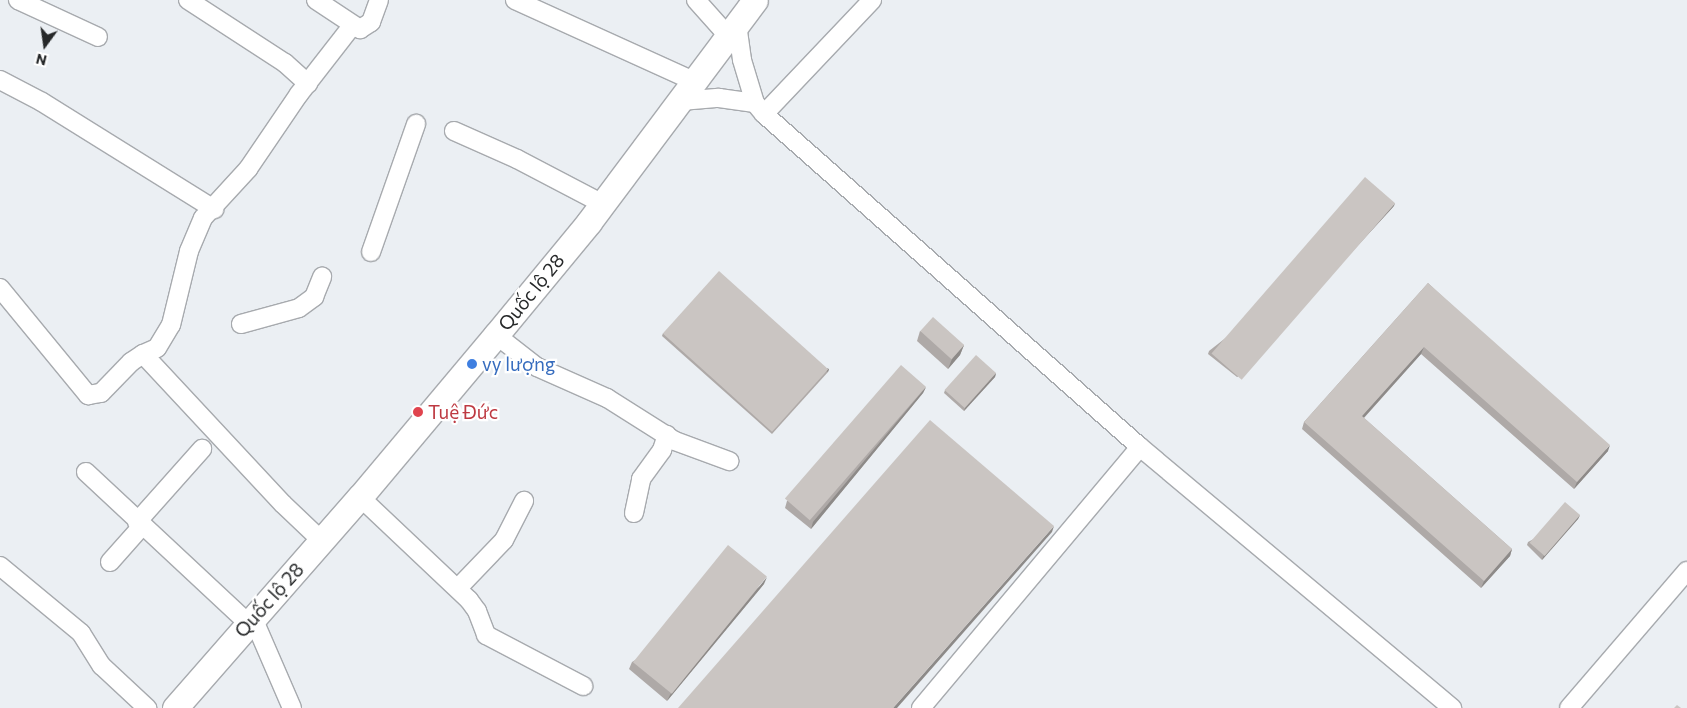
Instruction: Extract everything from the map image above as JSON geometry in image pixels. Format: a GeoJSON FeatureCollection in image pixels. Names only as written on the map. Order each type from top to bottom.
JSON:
{"type":"FeatureCollection","features":[{"type":"Feature","properties":{"kind":"highway","name":"Quốc lộ 28"},"geometry":{"type":"LineString","coordinates":[[174,708],[360,497],[496,335],[603,204],[689,92],[755,0]]}},
{"type":"Feature","properties":{"kind":"street"},"geometry":{"type":"LineString","coordinates":[[18,0],[98,37]]}},
{"type":"Feature","properties":{"kind":"street"},"geometry":{"type":"LineString","coordinates":[[188,0],[285,63],[308,84]]}},
{"type":"Feature","properties":{"kind":"street"},"geometry":{"type":"LineString","coordinates":[[316,0],[352,26],[360,29],[368,26],[379,0]]}},
{"type":"Feature","properties":{"kind":"street"},"geometry":{"type":"LineString","coordinates":[[515,0],[689,92],[760,109],[1140,447],[1452,708]]}},
{"type":"Feature","properties":{"kind":"street"},"geometry":{"type":"LineString","coordinates":[[696,0],[733,30],[760,109]]}},
{"type":"Feature","properties":{"kind":"street"},"geometry":{"type":"LineString","coordinates":[[760,109],[872,0]]}},
{"type":"Feature","properties":{"kind":"street"},"geometry":{"type":"LineString","coordinates":[[0,288],[88,395],[101,394],[131,362],[157,348],[171,325],[196,230],[248,169],[352,26]]}},
{"type":"Feature","properties":{"kind":"street"},"geometry":{"type":"LineString","coordinates":[[0,80],[42,102],[214,209]]}},
{"type":"Feature","properties":{"kind":"street"},"geometry":{"type":"LineString","coordinates":[[371,252],[416,124]]}},
{"type":"Feature","properties":{"kind":"street"},"geometry":{"type":"LineString","coordinates":[[454,131],[534,167],[603,204]]}},
{"type":"Feature","properties":{"kind":"street"},"geometry":{"type":"LineString","coordinates":[[241,324],[299,308],[314,297],[322,277]]}},
{"type":"Feature","properties":{"kind":"street"},"geometry":{"type":"LineString","coordinates":[[496,335],[537,367],[607,398],[667,435],[704,454],[728,461]]}},
{"type":"Feature","properties":{"kind":"street"},"geometry":{"type":"LineString","coordinates":[[143,354],[282,504],[322,541]]}},
{"type":"Feature","properties":{"kind":"street"},"geometry":{"type":"LineString","coordinates":[[634,513],[641,479],[662,450],[667,435]]}},
{"type":"Feature","properties":{"kind":"street"},"geometry":{"type":"LineString","coordinates":[[921,708],[1140,447]]}},
{"type":"Feature","properties":{"kind":"street"},"geometry":{"type":"LineString","coordinates":[[110,562],[202,449]]}},
{"type":"Feature","properties":{"kind":"street"},"geometry":{"type":"LineString","coordinates":[[86,472],[140,524],[251,621],[292,708]]}},
{"type":"Feature","properties":{"kind":"street"},"geometry":{"type":"LineString","coordinates":[[360,497],[458,588],[477,611],[486,635],[584,686]]}},
{"type":"Feature","properties":{"kind":"street"},"geometry":{"type":"LineString","coordinates":[[458,588],[504,540],[524,501]]}},
{"type":"Feature","properties":{"kind":"street"},"geometry":{"type":"LineString","coordinates":[[0,566],[81,633],[102,666],[147,708]]}},
{"type":"Feature","properties":{"kind":"street"},"geometry":{"type":"LineString","coordinates":[[1569,708],[1687,571]]}},
{"type":"Feature","properties":{"kind":"building"},"geometry":{"type":"Polygon","coordinates":[[[1365,177],[1395,203],[1242,380],[1211,354],[1365,177]]]}},
{"type":"Feature","properties":{"kind":"building"},"geometry":{"type":"Polygon","coordinates":[[[719,271],[828,369],[772,432],[663,333],[719,271]]]}},
{"type":"Feature","properties":{"kind":"building"},"geometry":{"type":"Polygon","coordinates":[[[1428,283],[1610,445],[1577,482],[1424,347],[1362,416],[1512,549],[1484,581],[1304,422],[1428,283]]]}},
{"type":"Feature","properties":{"kind":"building"},"geometry":{"type":"Polygon","coordinates":[[[933,317],[964,345],[951,359],[920,331],[933,317]]]}},
{"type":"Feature","properties":{"kind":"building"},"geometry":{"type":"Polygon","coordinates":[[[976,355],[996,373],[965,408],[945,390],[976,355]]]}},
{"type":"Feature","properties":{"kind":"building"},"geometry":{"type":"Polygon","coordinates":[[[901,365],[926,387],[810,520],[785,499],[901,365]]]}},
{"type":"Feature","properties":{"kind":"building"},"geometry":{"type":"Polygon","coordinates":[[[930,420],[1054,526],[893,708],[678,708],[930,420]]]}},
{"type":"Feature","properties":{"kind":"building"},"geometry":{"type":"Polygon","coordinates":[[[1565,502],[1580,515],[1545,556],[1530,543],[1565,502]]]}},
{"type":"Feature","properties":{"kind":"building"},"geometry":{"type":"Polygon","coordinates":[[[728,545],[767,576],[672,694],[633,662],[728,545]]]}},
{"type":"Feature","properties":{"kind":"place","name":"vy lượng"},"geometry":{"type":"Point","coordinates":[472,364]}},
{"type":"Feature","properties":{"kind":"place","name":"Tuệ Đức"},"geometry":{"type":"Point","coordinates":[418,412]}}]}
